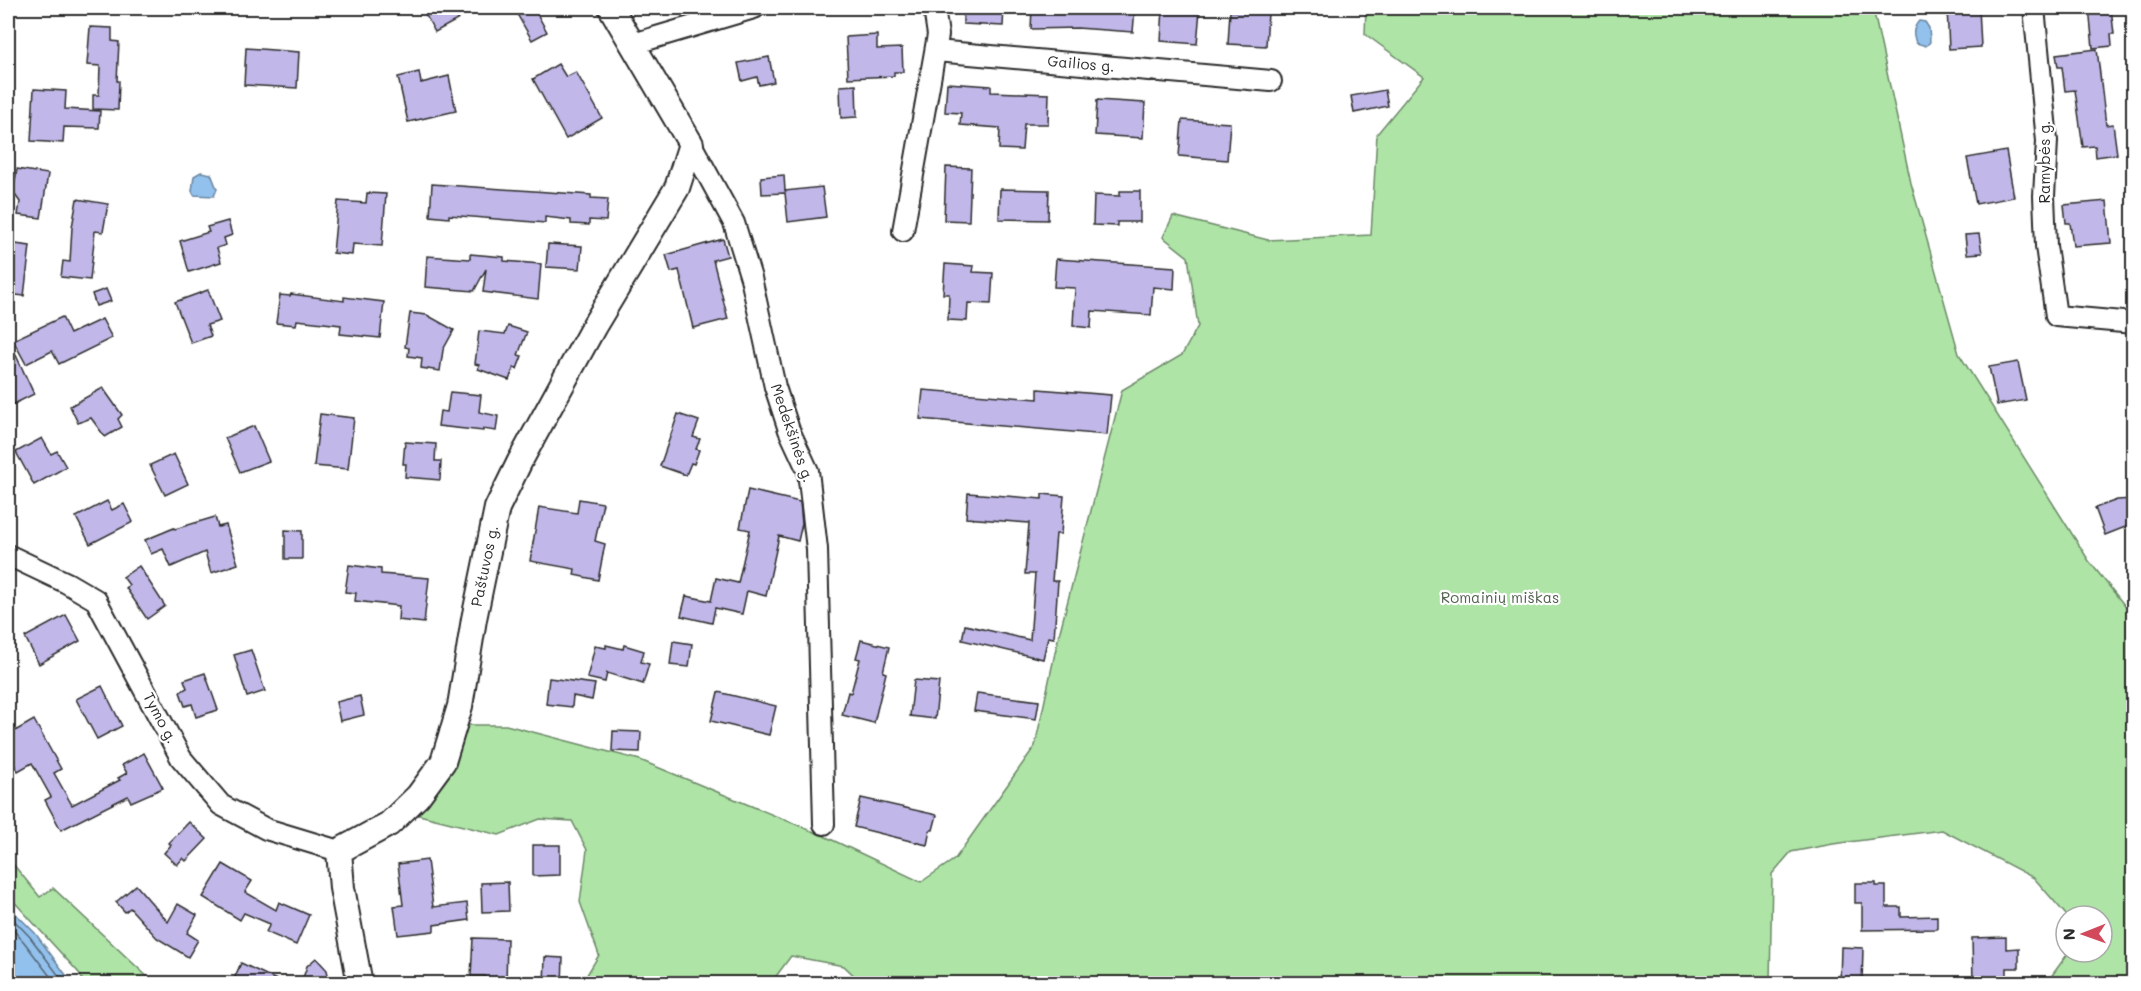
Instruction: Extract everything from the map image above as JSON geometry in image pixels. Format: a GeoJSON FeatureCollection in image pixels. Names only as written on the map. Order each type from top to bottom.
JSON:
{"type":"FeatureCollection","features":[{"type":"Feature","properties":{"kind":"street","name":"Medekšinės g."},"geometry":{"type":"LineString","coordinates":[[611,8],[691,144],[734,223],[751,278],[775,387],[789,430],[808,471],[818,549],[824,824]]}},
{"type":"Feature","properties":{"kind":"street"},"geometry":{"type":"LineString","coordinates":[[633,44],[754,8]]}},
{"type":"Feature","properties":{"kind":"street"},"geometry":{"type":"LineString","coordinates":[[903,231],[936,51],[938,35],[934,8]]}},
{"type":"Feature","properties":{"kind":"street","name":"Ramybės g."},"geometry":{"type":"LineString","coordinates":[[2034,8],[2047,141],[2044,196],[2046,246],[2056,316],[2133,323]]}},
{"type":"Feature","properties":{"kind":"street","name":"Gailios g."},"geometry":{"type":"LineString","coordinates":[[936,51],[1270,81]]}},
{"type":"Feature","properties":{"kind":"street","name":"Paštuvos g."},"geometry":{"type":"LineString","coordinates":[[339,851],[388,824],[418,796],[442,762],[460,706],[474,619],[498,508],[520,461],[594,326],[677,188],[691,144]]}},
{"type":"Feature","properties":{"kind":"street","name":"Tymo g."},"geometry":{"type":"LineString","coordinates":[[8,555],[67,582],[96,600],[181,758],[221,805],[266,829],[339,851]]}},
{"type":"Feature","properties":{"kind":"street"},"geometry":{"type":"LineString","coordinates":[[339,851],[342,888],[360,984]]}},
{"type":"Feature","properties":{"kind":"green space","name":"Romainių miškas"},"geometry":{"type":"Polygon","coordinates":[[[1366,8],[1873,8],[1911,183],[1959,354],[2089,561],[2133,616],[2133,983],[2050,983],[2050,978],[2060,964],[2114,964],[2114,904],[2057,904],[2034,878],[1942,830],[1833,844],[1791,852],[1772,874],[1770,983],[863,984],[844,966],[791,956],[771,983],[582,983],[599,955],[580,902],[587,850],[572,821],[540,819],[499,835],[419,815],[469,725],[506,725],[640,760],[824,836],[921,882],[955,859],[1035,746],[1058,639],[1122,390],[1182,355],[1198,326],[1188,257],[1163,237],[1173,216],[1268,240],[1371,235],[1377,134],[1424,77],[1365,34],[1366,8]]]}},
{"type":"Feature","properties":{"kind":"green space"},"geometry":{"type":"Polygon","coordinates":[[[8,858],[40,897],[53,888],[154,983],[84,983],[79,973],[8,895],[8,858]]]}},
{"type":"Feature","properties":{"kind":"water"},"geometry":{"type":"Polygon","coordinates":[[[1919,21],[1925,22],[1929,28],[1930,42],[1926,46],[1916,43],[1915,40],[1914,29],[1919,21]]]}},
{"type":"Feature","properties":{"kind":"water"},"geometry":{"type":"Polygon","coordinates":[[[201,172],[211,174],[217,189],[214,196],[194,195],[192,191],[194,176],[201,172]]]}},
{"type":"Feature","properties":{"kind":"water"},"geometry":{"type":"Polygon","coordinates":[[[8,906],[35,933],[72,983],[8,983],[8,906]]]}},
{"type":"Feature","properties":{"kind":"building"},"geometry":{"type":"Polygon","coordinates":[[[422,8],[453,8],[459,19],[435,32],[422,8]]]}},
{"type":"Feature","properties":{"kind":"building"},"geometry":{"type":"Polygon","coordinates":[[[528,8],[534,8],[547,32],[532,40],[517,14],[528,8]]]}},
{"type":"Feature","properties":{"kind":"building"},"geometry":{"type":"Polygon","coordinates":[[[963,8],[1004,8],[1003,26],[963,24],[963,8]]]}},
{"type":"Feature","properties":{"kind":"building"},"geometry":{"type":"Polygon","coordinates":[[[1032,8],[1135,8],[1133,32],[1077,28],[1031,29],[1032,8]]]}},
{"type":"Feature","properties":{"kind":"building"},"geometry":{"type":"Polygon","coordinates":[[[1163,8],[1200,10],[1197,44],[1161,41],[1163,8]]]}},
{"type":"Feature","properties":{"kind":"building"},"geometry":{"type":"Polygon","coordinates":[[[1947,8],[1979,8],[1981,47],[1949,49],[1947,8]]]}},
{"type":"Feature","properties":{"kind":"building"},"geometry":{"type":"Polygon","coordinates":[[[2089,8],[2111,8],[2114,34],[2111,34],[2112,46],[2093,48],[2089,8]]]}},
{"type":"Feature","properties":{"kind":"building"},"geometry":{"type":"Polygon","coordinates":[[[1230,11],[1268,13],[1266,46],[1228,44],[1230,11]]]}},
{"type":"Feature","properties":{"kind":"building"},"geometry":{"type":"Polygon","coordinates":[[[90,27],[112,28],[112,41],[119,42],[118,110],[93,109],[93,95],[99,95],[100,66],[87,65],[90,27]]]}},
{"type":"Feature","properties":{"kind":"building"},"geometry":{"type":"Polygon","coordinates":[[[877,35],[877,49],[902,48],[903,72],[894,72],[894,76],[848,78],[846,37],[877,35]]]}},
{"type":"Feature","properties":{"kind":"building"},"geometry":{"type":"Polygon","coordinates":[[[246,48],[299,52],[297,88],[244,85],[246,48]]]}},
{"type":"Feature","properties":{"kind":"building"},"geometry":{"type":"Polygon","coordinates":[[[2097,49],[2106,125],[2113,124],[2117,154],[2096,157],[2095,146],[2083,147],[2075,90],[2065,91],[2062,67],[2058,67],[2056,54],[2097,49]]]}},
{"type":"Feature","properties":{"kind":"building"},"geometry":{"type":"Polygon","coordinates":[[[769,57],[774,82],[759,85],[757,77],[742,81],[738,63],[769,57]]]}},
{"type":"Feature","properties":{"kind":"building"},"geometry":{"type":"Polygon","coordinates":[[[558,64],[566,77],[576,72],[602,118],[566,139],[533,79],[558,64]]]}},
{"type":"Feature","properties":{"kind":"building"},"geometry":{"type":"Polygon","coordinates":[[[419,72],[421,83],[449,76],[456,111],[408,122],[398,77],[419,72]]]}},
{"type":"Feature","properties":{"kind":"building"},"geometry":{"type":"Polygon","coordinates":[[[947,83],[991,86],[991,92],[1049,94],[1048,124],[1024,124],[1022,150],[999,149],[1000,128],[960,125],[961,113],[945,112],[947,83]]]}},
{"type":"Feature","properties":{"kind":"building"},"geometry":{"type":"Polygon","coordinates":[[[856,85],[857,117],[841,118],[840,86],[856,85]]]}},
{"type":"Feature","properties":{"kind":"building"},"geometry":{"type":"Polygon","coordinates":[[[34,89],[66,91],[65,109],[100,111],[99,128],[64,127],[63,143],[31,141],[34,89]]]}},
{"type":"Feature","properties":{"kind":"building"},"geometry":{"type":"Polygon","coordinates":[[[1385,90],[1388,106],[1354,113],[1351,96],[1385,90]]]}},
{"type":"Feature","properties":{"kind":"building"},"geometry":{"type":"Polygon","coordinates":[[[1097,100],[1145,103],[1143,138],[1095,135],[1097,100]]]}},
{"type":"Feature","properties":{"kind":"building"},"geometry":{"type":"Polygon","coordinates":[[[1182,120],[1230,123],[1227,160],[1179,156],[1182,120]]]}},
{"type":"Feature","properties":{"kind":"building"},"geometry":{"type":"Polygon","coordinates":[[[2006,151],[2014,197],[1976,204],[1967,158],[2006,151]]]}},
{"type":"Feature","properties":{"kind":"building"},"geometry":{"type":"Polygon","coordinates":[[[946,167],[971,168],[969,221],[944,220],[946,167]]]}},
{"type":"Feature","properties":{"kind":"building"},"geometry":{"type":"Polygon","coordinates":[[[17,169],[48,174],[41,218],[18,215],[20,202],[13,192],[17,169]]]}},
{"type":"Feature","properties":{"kind":"building"},"geometry":{"type":"Polygon","coordinates":[[[784,175],[785,191],[822,187],[826,217],[788,222],[785,193],[762,194],[761,177],[784,175]]]}},
{"type":"Feature","properties":{"kind":"building"},"geometry":{"type":"Polygon","coordinates":[[[432,184],[591,195],[591,198],[608,199],[606,221],[589,220],[589,225],[571,224],[571,220],[545,217],[545,223],[449,215],[449,218],[430,216],[432,184]]]}},
{"type":"Feature","properties":{"kind":"building"},"geometry":{"type":"Polygon","coordinates":[[[1000,189],[1049,190],[1048,220],[999,219],[1000,189]]]}},
{"type":"Feature","properties":{"kind":"building"},"geometry":{"type":"Polygon","coordinates":[[[1120,191],[1140,191],[1140,222],[1117,222],[1117,226],[1093,225],[1094,195],[1120,196],[1120,191]]]}},
{"type":"Feature","properties":{"kind":"building"},"geometry":{"type":"Polygon","coordinates":[[[367,193],[386,194],[382,246],[353,244],[352,255],[333,253],[338,201],[366,203],[367,193]]]}},
{"type":"Feature","properties":{"kind":"building"},"geometry":{"type":"Polygon","coordinates":[[[77,199],[108,204],[103,232],[95,231],[90,280],[61,277],[63,261],[70,262],[72,227],[77,199]]]}},
{"type":"Feature","properties":{"kind":"building"},"geometry":{"type":"Polygon","coordinates":[[[2107,201],[2111,243],[2073,246],[2070,223],[2066,223],[2064,205],[2107,201]]]}},
{"type":"Feature","properties":{"kind":"building"},"geometry":{"type":"Polygon","coordinates":[[[228,221],[232,235],[224,238],[226,245],[217,248],[221,262],[189,272],[180,241],[209,232],[207,227],[228,221]]]}},
{"type":"Feature","properties":{"kind":"building"},"geometry":{"type":"Polygon","coordinates":[[[1979,234],[1982,253],[1967,254],[1965,235],[1979,234]]]}},
{"type":"Feature","properties":{"kind":"building"},"geometry":{"type":"Polygon","coordinates":[[[723,239],[728,256],[713,260],[728,319],[693,328],[679,270],[671,272],[666,255],[723,239]]]}},
{"type":"Feature","properties":{"kind":"building"},"geometry":{"type":"Polygon","coordinates":[[[8,243],[30,246],[24,296],[8,294],[8,243]]]}},
{"type":"Feature","properties":{"kind":"building"},"geometry":{"type":"Polygon","coordinates":[[[548,244],[582,246],[580,269],[546,267],[548,244]]]}},
{"type":"Feature","properties":{"kind":"building"},"geometry":{"type":"Polygon","coordinates":[[[470,254],[504,257],[504,261],[541,264],[538,299],[483,292],[486,269],[474,291],[425,287],[427,256],[470,259],[470,254]]]}},
{"type":"Feature","properties":{"kind":"building"},"geometry":{"type":"Polygon","coordinates":[[[1056,259],[1175,267],[1174,289],[1153,287],[1151,315],[1092,311],[1091,328],[1073,326],[1075,288],[1054,287],[1056,259]]]}},
{"type":"Feature","properties":{"kind":"building"},"geometry":{"type":"Polygon","coordinates":[[[945,264],[974,266],[973,272],[993,273],[991,304],[968,303],[967,321],[948,320],[949,294],[943,294],[945,264]]]}},
{"type":"Feature","properties":{"kind":"building"},"geometry":{"type":"Polygon","coordinates":[[[106,289],[111,301],[96,306],[92,294],[106,289]]]}},
{"type":"Feature","properties":{"kind":"building"},"geometry":{"type":"Polygon","coordinates":[[[208,290],[220,321],[207,325],[211,336],[191,343],[175,302],[208,290]]]}},
{"type":"Feature","properties":{"kind":"building"},"geometry":{"type":"Polygon","coordinates":[[[291,294],[344,301],[344,297],[384,302],[380,338],[340,334],[341,325],[297,320],[296,325],[276,323],[280,295],[290,296],[291,294]]]}},
{"type":"Feature","properties":{"kind":"building"},"geometry":{"type":"Polygon","coordinates":[[[410,313],[427,315],[454,330],[443,350],[440,371],[421,368],[422,358],[408,356],[409,348],[405,347],[410,313]]]}},
{"type":"Feature","properties":{"kind":"building"},"geometry":{"type":"Polygon","coordinates":[[[62,317],[70,334],[102,319],[112,338],[59,364],[52,351],[26,364],[13,340],[62,317]]]}},
{"type":"Feature","properties":{"kind":"building"},"geometry":{"type":"Polygon","coordinates":[[[508,326],[527,332],[518,355],[522,356],[509,380],[478,369],[479,365],[475,364],[479,331],[505,334],[508,326]]]}},
{"type":"Feature","properties":{"kind":"building"},"geometry":{"type":"Polygon","coordinates":[[[8,338],[34,394],[8,407],[8,338]]]}},
{"type":"Feature","properties":{"kind":"building"},"geometry":{"type":"Polygon","coordinates":[[[2018,362],[2026,400],[1997,405],[1989,367],[2018,362]]]}},
{"type":"Feature","properties":{"kind":"building"},"geometry":{"type":"Polygon","coordinates":[[[103,388],[122,415],[118,419],[122,427],[105,437],[91,418],[78,423],[70,406],[103,388]]]}},
{"type":"Feature","properties":{"kind":"building"},"geometry":{"type":"Polygon","coordinates":[[[1038,389],[1111,395],[1107,435],[920,419],[923,390],[1038,399],[1038,389]]]}},
{"type":"Feature","properties":{"kind":"building"},"geometry":{"type":"Polygon","coordinates":[[[450,392],[481,395],[479,412],[498,416],[496,431],[438,426],[440,411],[447,412],[450,392]]]}},
{"type":"Feature","properties":{"kind":"building"},"geometry":{"type":"Polygon","coordinates":[[[320,414],[354,418],[348,469],[314,466],[320,414]]]}},
{"type":"Feature","properties":{"kind":"building"},"geometry":{"type":"Polygon","coordinates":[[[678,414],[699,421],[693,437],[700,439],[696,449],[699,450],[694,464],[691,463],[686,475],[660,466],[678,414]]]}},
{"type":"Feature","properties":{"kind":"building"},"geometry":{"type":"Polygon","coordinates":[[[254,426],[269,461],[240,472],[225,438],[254,426]]]}},
{"type":"Feature","properties":{"kind":"building"},"geometry":{"type":"Polygon","coordinates":[[[42,438],[51,454],[57,451],[66,467],[34,485],[16,452],[42,438]]]}},
{"type":"Feature","properties":{"kind":"building"},"geometry":{"type":"Polygon","coordinates":[[[405,442],[436,444],[435,461],[441,461],[440,480],[405,477],[406,464],[403,464],[405,442]]]}},
{"type":"Feature","properties":{"kind":"building"},"geometry":{"type":"Polygon","coordinates":[[[174,454],[188,484],[165,495],[150,465],[174,454]]]}},
{"type":"Feature","properties":{"kind":"building"},"geometry":{"type":"Polygon","coordinates":[[[748,490],[800,502],[802,524],[798,541],[779,536],[766,596],[747,591],[742,614],[715,608],[712,623],[681,616],[686,596],[711,601],[716,578],[738,583],[750,530],[740,528],[748,490]]]}},
{"type":"Feature","properties":{"kind":"building"},"geometry":{"type":"Polygon","coordinates":[[[968,493],[1042,499],[1042,494],[1064,496],[1061,534],[1056,534],[1052,581],[1058,581],[1054,638],[1048,637],[1043,659],[962,640],[965,625],[1030,640],[1035,574],[1025,574],[1029,523],[966,518],[968,493]]]}},
{"type":"Feature","properties":{"kind":"building"},"geometry":{"type":"Polygon","coordinates":[[[579,499],[603,503],[595,541],[605,544],[598,580],[574,575],[575,569],[530,561],[539,507],[577,513],[579,499]]]}},
{"type":"Feature","properties":{"kind":"building"},"geometry":{"type":"Polygon","coordinates":[[[2133,499],[2133,524],[2105,535],[2095,508],[2117,500],[2133,499]]]}},
{"type":"Feature","properties":{"kind":"building"},"geometry":{"type":"Polygon","coordinates":[[[107,501],[112,510],[124,504],[133,522],[90,544],[76,517],[107,501]]]}},
{"type":"Feature","properties":{"kind":"building"},"geometry":{"type":"Polygon","coordinates":[[[215,517],[218,527],[226,525],[238,564],[211,573],[205,552],[171,567],[163,549],[151,554],[145,540],[174,528],[215,517]]]}},
{"type":"Feature","properties":{"kind":"building"},"geometry":{"type":"Polygon","coordinates":[[[285,530],[302,531],[302,559],[285,559],[285,530]]]}},
{"type":"Feature","properties":{"kind":"building"},"geometry":{"type":"Polygon","coordinates":[[[349,565],[381,569],[381,574],[429,578],[424,623],[398,620],[399,606],[355,601],[356,593],[345,592],[349,565]]]}},
{"type":"Feature","properties":{"kind":"building"},"geometry":{"type":"Polygon","coordinates":[[[139,566],[165,606],[147,619],[126,588],[129,585],[123,577],[139,566]]]}},
{"type":"Feature","properties":{"kind":"building"},"geometry":{"type":"Polygon","coordinates":[[[66,615],[80,641],[39,664],[25,637],[66,615]]]}},
{"type":"Feature","properties":{"kind":"building"},"geometry":{"type":"Polygon","coordinates":[[[861,640],[889,647],[883,672],[886,673],[874,723],[842,715],[848,692],[851,693],[860,659],[856,658],[861,640]]]}},
{"type":"Feature","properties":{"kind":"building"},"geometry":{"type":"Polygon","coordinates":[[[673,641],[692,644],[689,667],[670,665],[673,641]]]}},
{"type":"Feature","properties":{"kind":"building"},"geometry":{"type":"Polygon","coordinates":[[[606,645],[623,649],[624,645],[644,651],[641,662],[649,664],[643,684],[607,673],[605,682],[587,678],[595,646],[606,648],[606,645]]]}},
{"type":"Feature","properties":{"kind":"building"},"geometry":{"type":"Polygon","coordinates":[[[251,650],[265,691],[247,697],[234,655],[251,650]]]}},
{"type":"Feature","properties":{"kind":"building"},"geometry":{"type":"Polygon","coordinates":[[[205,673],[218,710],[196,717],[192,704],[185,706],[180,692],[187,688],[184,680],[205,673]]]}},
{"type":"Feature","properties":{"kind":"building"},"geometry":{"type":"Polygon","coordinates":[[[549,678],[595,684],[592,700],[573,696],[572,707],[546,704],[549,678]]]}},
{"type":"Feature","properties":{"kind":"building"},"geometry":{"type":"Polygon","coordinates":[[[914,680],[939,682],[935,719],[910,716],[914,680]]]}},
{"type":"Feature","properties":{"kind":"building"},"geometry":{"type":"Polygon","coordinates":[[[102,686],[122,726],[97,739],[76,699],[102,686]]]}},
{"type":"Feature","properties":{"kind":"building"},"geometry":{"type":"Polygon","coordinates":[[[718,692],[776,706],[769,735],[711,721],[718,692]]]}},
{"type":"Feature","properties":{"kind":"building"},"geometry":{"type":"Polygon","coordinates":[[[977,693],[1039,701],[1036,719],[974,711],[977,693]]]}},
{"type":"Feature","properties":{"kind":"building"},"geometry":{"type":"Polygon","coordinates":[[[360,696],[364,715],[340,721],[336,702],[360,696]]]}},
{"type":"Feature","properties":{"kind":"building"},"geometry":{"type":"Polygon","coordinates":[[[34,720],[61,769],[54,773],[72,805],[120,780],[118,778],[127,773],[122,765],[144,753],[163,788],[131,802],[128,796],[61,830],[45,800],[51,797],[32,763],[18,771],[8,753],[8,735],[34,720]]]}},
{"type":"Feature","properties":{"kind":"building"},"geometry":{"type":"Polygon","coordinates":[[[613,731],[641,732],[640,752],[612,751],[613,731]]]}},
{"type":"Feature","properties":{"kind":"building"},"geometry":{"type":"Polygon","coordinates":[[[861,798],[937,815],[933,830],[930,830],[927,845],[854,827],[861,798]]]}},
{"type":"Feature","properties":{"kind":"building"},"geometry":{"type":"Polygon","coordinates":[[[189,822],[207,839],[186,861],[183,858],[177,865],[164,853],[171,845],[169,843],[189,822]]]}},
{"type":"Feature","properties":{"kind":"building"},"geometry":{"type":"Polygon","coordinates":[[[533,845],[560,845],[560,875],[533,876],[533,845]]]}},
{"type":"Feature","properties":{"kind":"building"},"geometry":{"type":"Polygon","coordinates":[[[427,860],[433,907],[467,903],[469,920],[434,925],[434,931],[398,935],[394,906],[403,905],[398,864],[427,860]]]}},
{"type":"Feature","properties":{"kind":"building"},"geometry":{"type":"Polygon","coordinates":[[[223,864],[252,881],[245,892],[276,910],[279,902],[309,915],[296,945],[266,932],[270,924],[244,913],[240,920],[203,897],[223,864]]]}},
{"type":"Feature","properties":{"kind":"building"},"geometry":{"type":"Polygon","coordinates":[[[508,882],[509,911],[482,912],[481,883],[508,882]]]}},
{"type":"Feature","properties":{"kind":"building"},"geometry":{"type":"Polygon","coordinates":[[[1855,883],[1876,883],[1876,886],[1886,886],[1886,907],[1901,907],[1901,917],[1937,916],[1937,929],[1862,930],[1862,903],[1855,903],[1855,883]]]}},
{"type":"Feature","properties":{"kind":"building"},"geometry":{"type":"Polygon","coordinates":[[[136,885],[168,922],[178,904],[197,915],[187,933],[198,940],[188,957],[157,938],[130,908],[125,912],[116,902],[136,885]]]}},
{"type":"Feature","properties":{"kind":"building"},"geometry":{"type":"Polygon","coordinates":[[[2006,937],[2006,949],[2019,948],[2019,968],[2007,968],[2007,981],[1973,982],[1972,938],[2006,937]]]}},
{"type":"Feature","properties":{"kind":"building"},"geometry":{"type":"Polygon","coordinates":[[[473,938],[507,939],[506,984],[485,984],[485,976],[471,976],[473,938]]]}},
{"type":"Feature","properties":{"kind":"building"},"geometry":{"type":"Polygon","coordinates":[[[1841,947],[1863,948],[1862,984],[1840,984],[1841,947]]]}},
{"type":"Feature","properties":{"kind":"building"},"geometry":{"type":"Polygon","coordinates":[[[545,957],[563,958],[562,984],[544,984],[545,957]]]}},
{"type":"Feature","properties":{"kind":"building"},"geometry":{"type":"Polygon","coordinates":[[[316,958],[327,970],[330,984],[301,984],[307,966],[316,958]]]}},
{"type":"Feature","properties":{"kind":"building"},"geometry":{"type":"Polygon","coordinates":[[[241,963],[285,984],[244,984],[234,979],[241,963]]]}}]}
